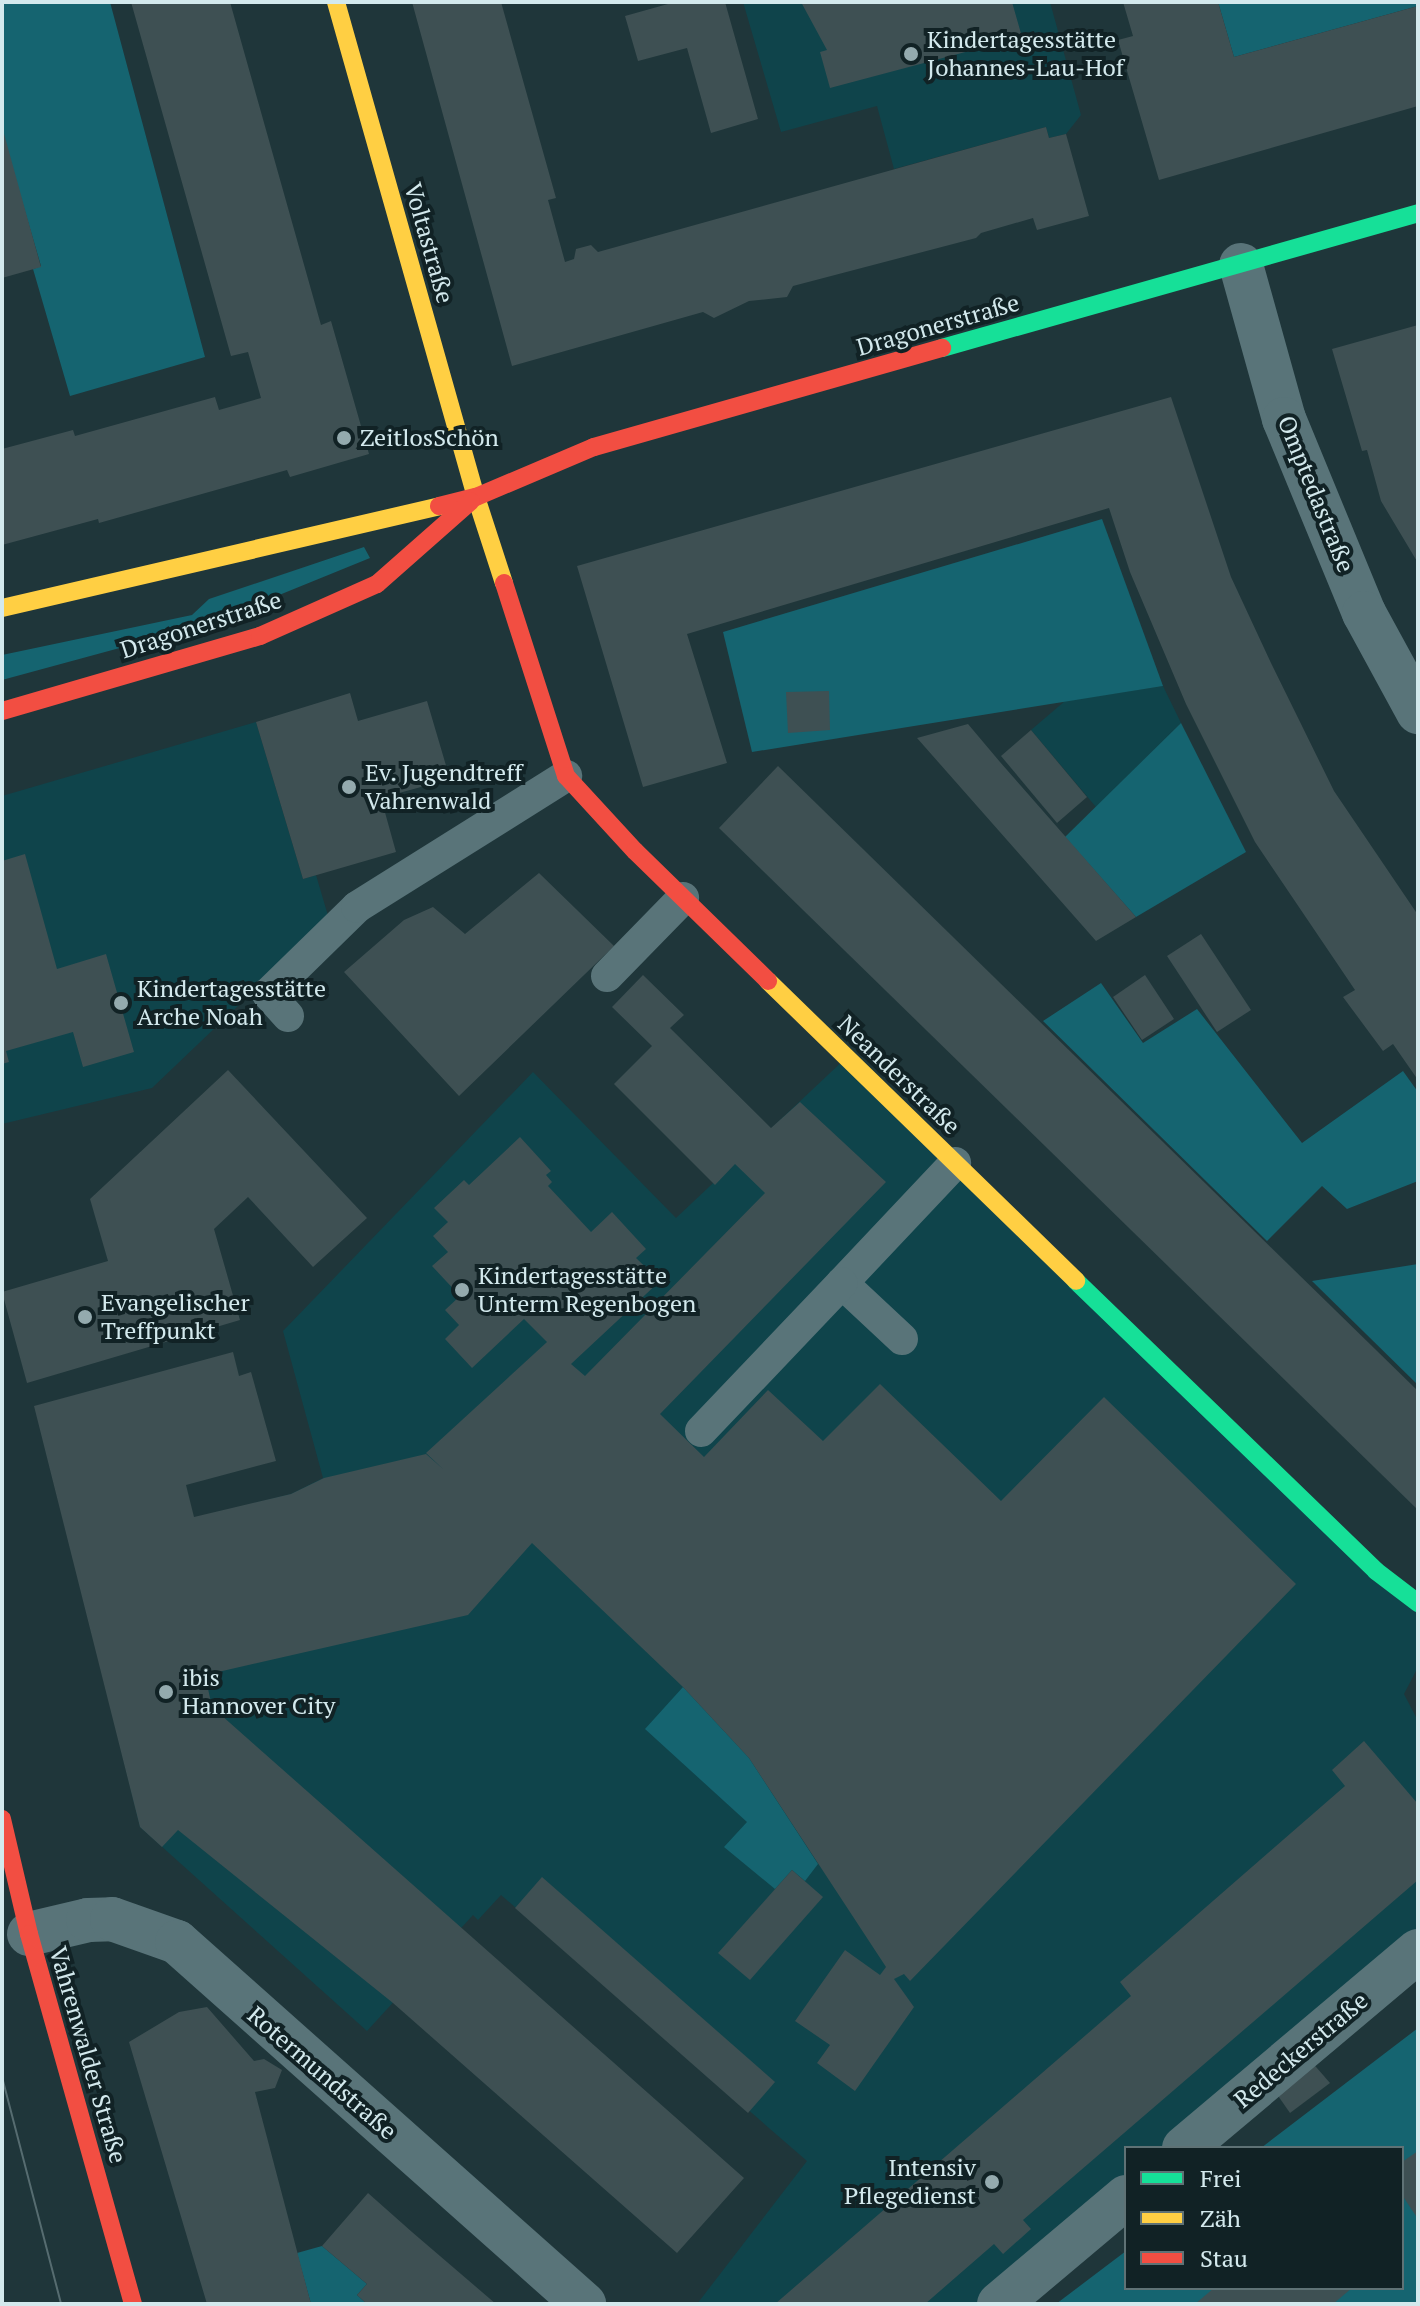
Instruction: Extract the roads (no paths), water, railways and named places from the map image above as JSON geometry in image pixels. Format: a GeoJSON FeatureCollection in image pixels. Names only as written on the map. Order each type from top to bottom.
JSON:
{"type":"FeatureCollection","features":[{"type":"Feature","properties":{"kind":"street","name":"Voltastraße"},"geometry":{"type":"LineString","coordinates":[[336,2],[476,497]]}},
{"type":"Feature","properties":{"kind":"street","name":"Dragonerstraße"},"geometry":{"type":"LineString","coordinates":[[2,608],[476,497],[594,447],[1418,213]]}},
{"type":"Feature","properties":{"kind":"street","name":"Omptedastraße"},"geometry":{"type":"LineString","coordinates":[[1241,265],[1284,419],[1364,613],[1418,712]]}},
{"type":"Feature","properties":{"kind":"street","name":"Dragonerstraße"},"geometry":{"type":"LineString","coordinates":[[2,711],[260,636],[377,584],[476,497]]}},
{"type":"Feature","properties":{"kind":"street","name":"Neanderstraße"},"geometry":{"type":"LineString","coordinates":[[476,497],[566,776],[683,898],[955,1163],[1376,1571],[1418,1603]]}},
{"type":"Feature","properties":{"kind":"street","name":"Vahrenwalder Straße"},"geometry":{"type":"LineString","coordinates":[[2,1819],[29,1934],[133,2304]]}},
{"type":"Feature","properties":{"kind":"street","name":"Rotermundstraße"},"geometry":{"type":"LineString","coordinates":[[29,1934],[88,1920],[112,1919],[177,1942],[584,2304]]}},
{"type":"Feature","properties":{"kind":"street","name":"Redeckerstraße"},"geometry":{"type":"LineString","coordinates":[[1186,2146],[1418,1951]]}},
{"type":"Feature","properties":{"kind":"street"},"geometry":{"type":"LineString","coordinates":[[999,2304],[1124,2199]]}},
{"type":"Feature","properties":{"kind":"lane"},"geometry":{"type":"LineString","coordinates":[[288,1016],[268,994],[357,907],[566,776]]}},
{"type":"Feature","properties":{"kind":"lane"},"geometry":{"type":"LineString","coordinates":[[607,976],[683,898]]}},
{"type":"Feature","properties":{"kind":"lane"},"geometry":{"type":"LineString","coordinates":[[701,1431],[955,1163]]}},
{"type":"Feature","properties":{"kind":"lane"},"geometry":{"type":"LineString","coordinates":[[842,1283],[902,1339]]}},
{"type":"Feature","properties":{"kind":"tram line"},"geometry":{"type":"LineString","coordinates":[[2,2077],[61,2304]]}},
{"type":"Feature","properties":{"kind":"place","name":"Kindertagesstätte Johannes-Lau-Hof"},"geometry":{"type":"Point","coordinates":[911,54]}},
{"type":"Feature","properties":{"kind":"place","name":"ZeitlosSchön"},"geometry":{"type":"Point","coordinates":[344,438]}},
{"type":"Feature","properties":{"kind":"place","name":"Ev. Jugendtreff Vahrenwald"},"geometry":{"type":"Point","coordinates":[349,787]}},
{"type":"Feature","properties":{"kind":"place","name":"Kindertagesstätte Arche Noah"},"geometry":{"type":"Point","coordinates":[121,1003]}},
{"type":"Feature","properties":{"kind":"place","name":"Kindertagesstätte Unterm Regenbogen"},"geometry":{"type":"Point","coordinates":[462,1290]}},
{"type":"Feature","properties":{"kind":"place","name":"Evangelischer Treffpunkt"},"geometry":{"type":"Point","coordinates":[85,1317]}},
{"type":"Feature","properties":{"kind":"place","name":"ibis Hannover City"},"geometry":{"type":"Point","coordinates":[166,1692]}},
{"type":"Feature","properties":{"kind":"place","name":"Intensiv Pflegedienst"},"geometry":{"type":"Point","coordinates":[992,2182]}}]}
